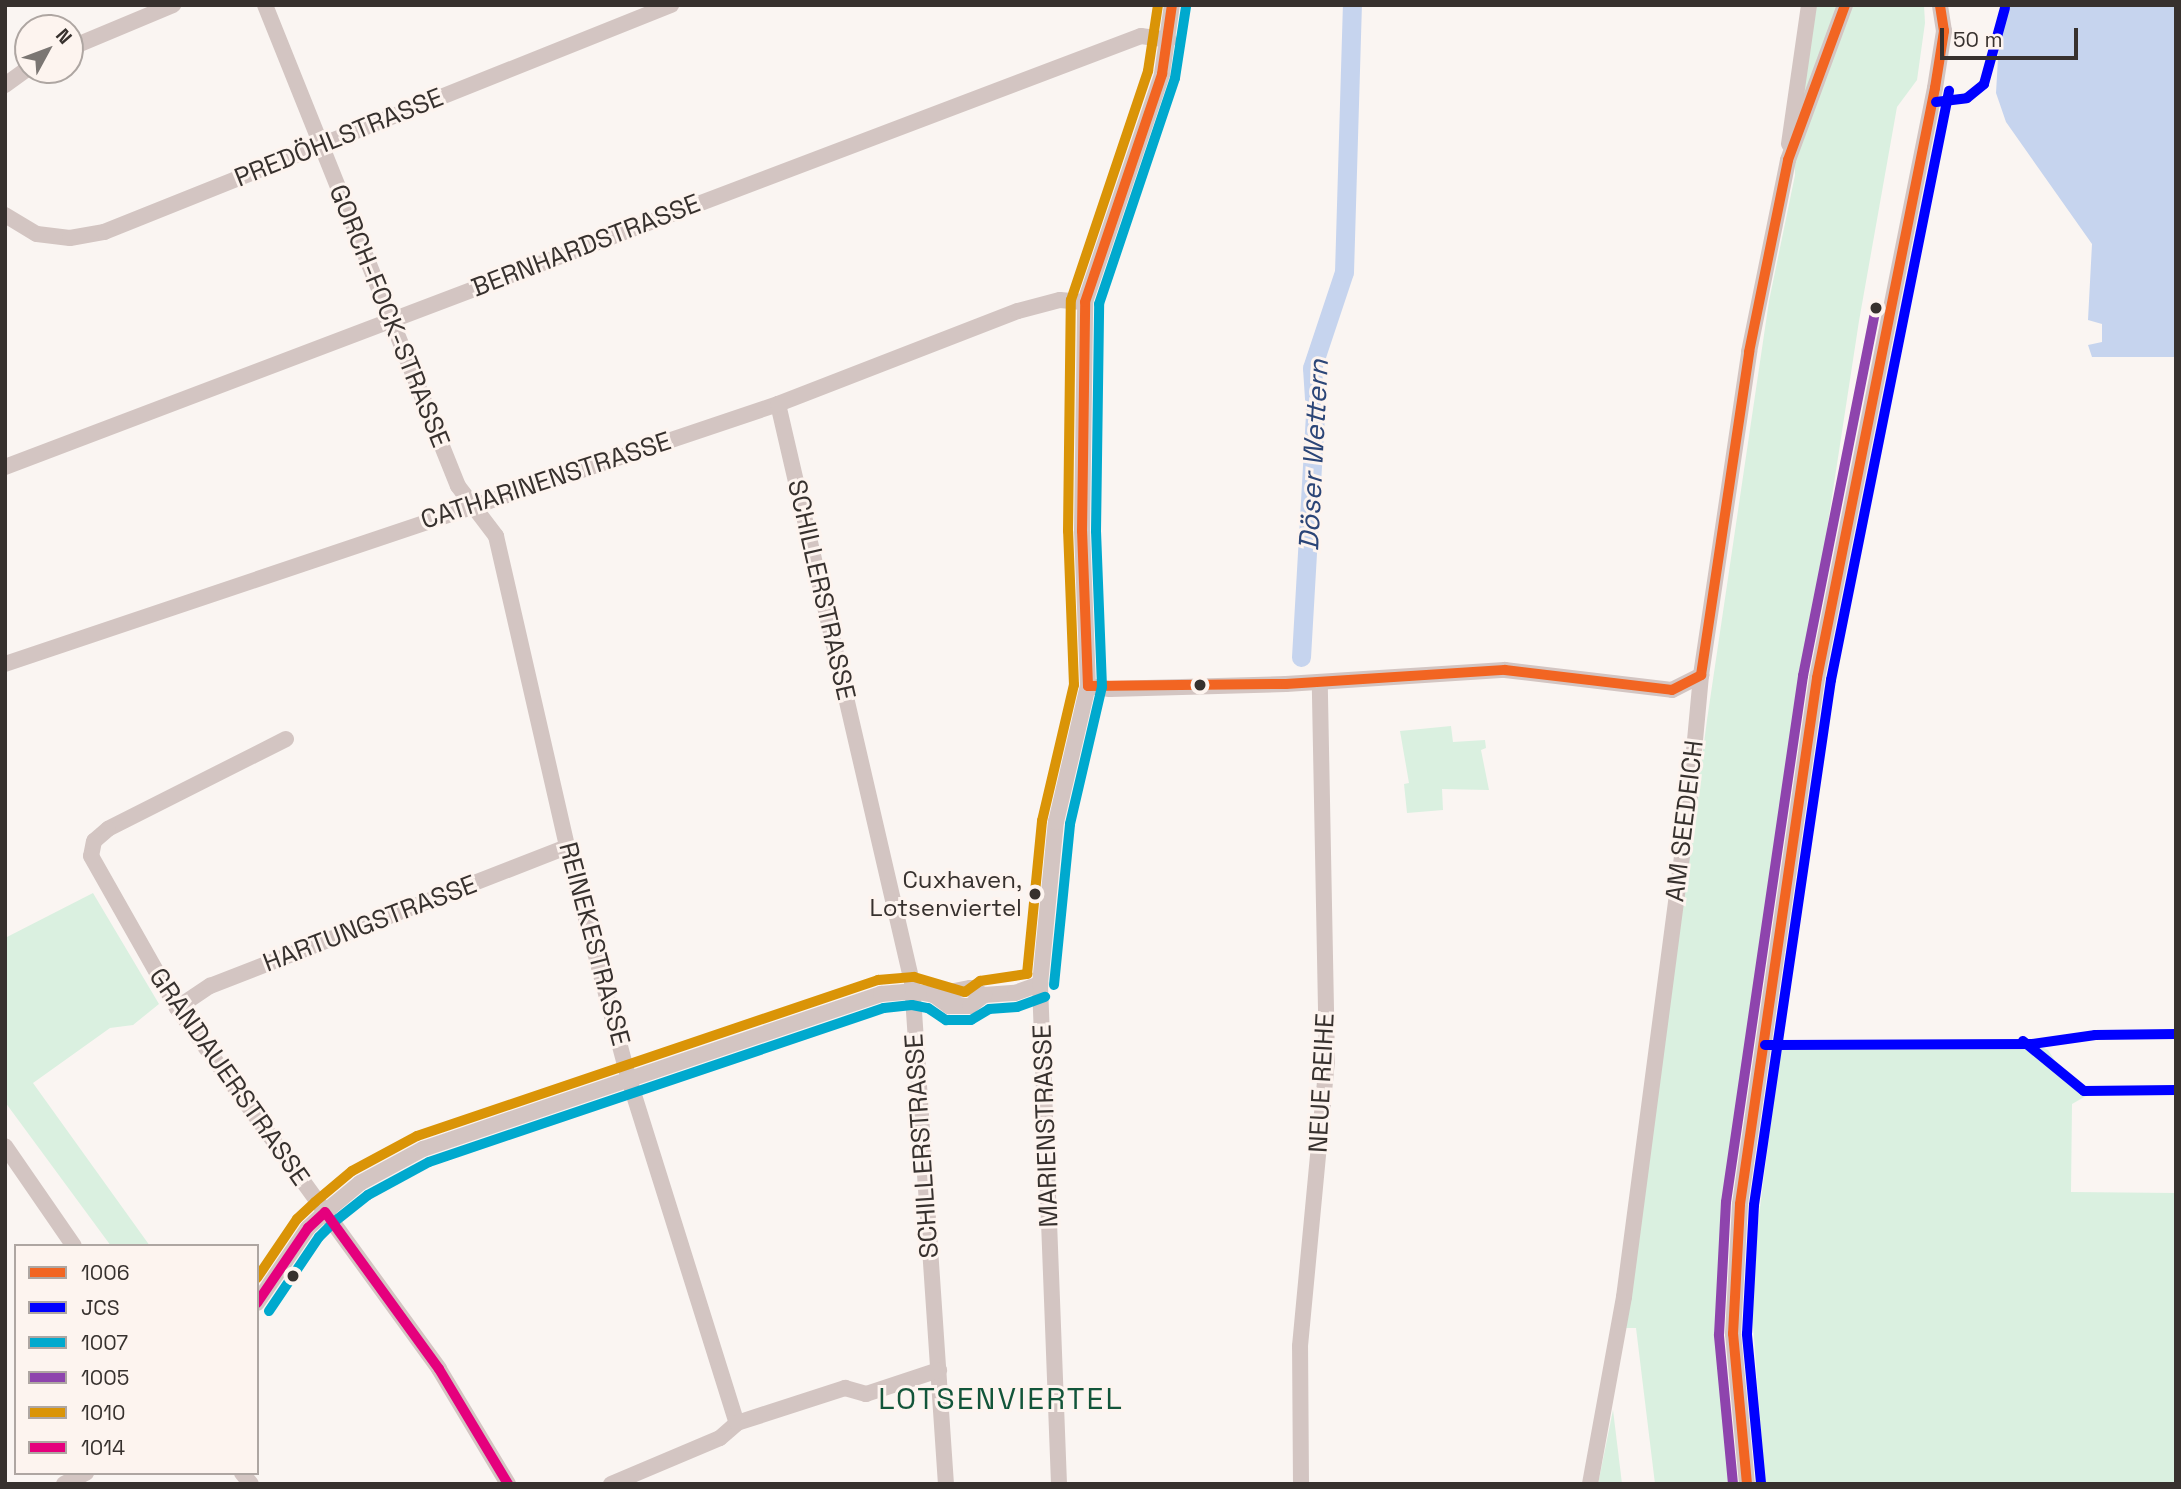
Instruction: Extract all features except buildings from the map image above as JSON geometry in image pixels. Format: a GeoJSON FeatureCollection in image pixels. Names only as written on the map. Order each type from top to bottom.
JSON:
{"type":"FeatureCollection","features":[{"type":"Feature","properties":{"kind":"street"},"geometry":{"type":"LineString","coordinates":[[84,42],[173,5]]}},
{"type":"Feature","properties":{"kind":"street","name":"GORCH-FOCK-STRASSE"},"geometry":{"type":"LineString","coordinates":[[265,5],[319,146],[458,486],[475,504]]}},
{"type":"Feature","properties":{"kind":"street","name":"PREDÖHLSTRASSE"},"geometry":{"type":"LineString","coordinates":[[5,215],[37,234],[70,237],[104,232],[671,5]]}},
{"type":"Feature","properties":{"kind":"street","name":"MARIENSTRASSE"},"geometry":{"type":"LineString","coordinates":[[1059,1484],[1040,984],[1056,822],[1088,685],[1082,531],[1085,302],[1107,229],[1159,83],[1169,40],[1172,5]]}},
{"type":"Feature","properties":{"kind":"street","name":"AM SEEDEICH"},"geometry":{"type":"LineString","coordinates":[[1788,160],[1790,117],[1809,5]]}},
{"type":"Feature","properties":{"kind":"street","name":"AM SEEDEICH"},"geometry":{"type":"LineString","coordinates":[[1590,1484],[1624,1297],[1689,806],[1701,676],[1749,352],[1788,160],[1845,5]]}},
{"type":"Feature","properties":{"kind":"street"},"geometry":{"type":"LineString","coordinates":[[1747,1484],[1732,1334],[1740,1204],[1817,678],[1935,88],[1944,31],[1940,5]]}},
{"type":"Feature","properties":{"kind":"street","name":"BERNHARDSTRASSE"},"geometry":{"type":"LineString","coordinates":[[5,467],[1141,37],[1169,40]]}},
{"type":"Feature","properties":{"kind":"street","name":"CATHARINENSTRASSE"},"geometry":{"type":"LineString","coordinates":[[5,664],[778,404],[1018,311],[1060,300],[1085,302]]}},
{"type":"Feature","properties":{"kind":"street","name":"SCHILLERSTRASSE"},"geometry":{"type":"LineString","coordinates":[[778,404],[912,991],[946,1484]]}},
{"type":"Feature","properties":{"kind":"street","name":"REINEKESTRASSE"},"geometry":{"type":"LineString","coordinates":[[475,504],[496,536],[567,847],[628,1076],[737,1423]]}},
{"type":"Feature","properties":{"kind":"street"},"geometry":{"type":"LineString","coordinates":[[1088,685],[1110,689],[1320,682],[1505,670],[1672,690],[1701,676]]}},
{"type":"Feature","properties":{"kind":"street","name":"NEUE REIHE"},"geometry":{"type":"LineString","coordinates":[[1301,1484],[1300,1346],[1327,1060],[1320,682]]}},
{"type":"Feature","properties":{"kind":"street","name":"GRANDAUERSTRASSE"},"geometry":{"type":"LineString","coordinates":[[286,739],[108,829],[94,841],[91,856],[177,1008],[410,1328],[462,1403],[508,1484]]}},
{"type":"Feature","properties":{"kind":"street","name":"HARTUNGSTRASSE"},"geometry":{"type":"LineString","coordinates":[[177,1008],[210,986],[567,847]]}},
{"type":"Feature","properties":{"kind":"street"},"geometry":{"type":"LineString","coordinates":[[259,1300],[308,1228],[325,1212],[360,1183],[423,1149],[628,1076],[881,994],[912,991],[934,995],[949,1006],[970,1006],[984,995],[1015,993],[1040,984]]}},
{"type":"Feature","properties":{"kind":"street"},"geometry":{"type":"LineString","coordinates":[[5,1146],[73,1244]]}},
{"type":"Feature","properties":{"kind":"street"},"geometry":{"type":"LineString","coordinates":[[611,1484],[720,1438],[737,1423],[845,1388],[866,1394],[939,1370]]}},
{"type":"Feature","properties":{"kind":"street"},"geometry":{"type":"LineString","coordinates":[[64,1484],[82,1475]]}},
{"type":"Feature","properties":{"kind":"green space"},"geometry":{"type":"Polygon","coordinates":[[[1815,5],[1924,5],[1925,23],[1917,80],[1897,107],[1859,321],[1725,1193],[1718,1333],[1732,1484],[1655,1484],[1636,1328],[1626,1328],[1707,720],[1769,301],[1795,175],[1794,110],[1815,5]]]}},
{"type":"Feature","properties":{"kind":"green space"},"geometry":{"type":"Polygon","coordinates":[[[1451,726],[1453,742],[1485,740],[1486,748],[1481,750],[1489,790],[1442,789],[1443,810],[1407,813],[1404,784],[1409,783],[1400,731],[1451,726]]]}},
{"type":"Feature","properties":{"kind":"green space"},"geometry":{"type":"Polygon","coordinates":[[[93,893],[159,1004],[133,1025],[110,1028],[33,1083],[149,1244],[110,1244],[5,1102],[5,938],[93,893]]]}},
{"type":"Feature","properties":{"kind":"green space"},"geometry":{"type":"Polygon","coordinates":[[[2026,1041],[2048,1050],[2069,1083],[2093,1092],[2072,1104],[2071,1192],[2176,1193],[2176,1484],[1765,1484],[1750,1285],[1780,1052],[1785,1044],[1796,1042],[2026,1041]]]}},
{"type":"Feature","properties":{"kind":"green space"},"geometry":{"type":"Polygon","coordinates":[[[1613,1410],[1622,1484],[1598,1484],[1613,1410]]]}},
{"type":"Feature","properties":{"kind":"water"},"geometry":{"type":"Polygon","coordinates":[[[2001,5],[2176,5],[2176,357],[2092,357],[2088,345],[2102,342],[2102,324],[2088,320],[2092,244],[2006,122],[1996,93],[2001,5]]]}},
{"type":"Feature","properties":{"kind":"waterway","name":"Döser Wettern"},"geometry":{"type":"LineString","coordinates":[[1301,657],[1315,413],[1312,368],[1344,272],[1352,5]]}},
{"type":"Feature","properties":{"kind":"transit line","name":"1010"},"geometry":{"type":"LineString","coordinates":[[259,1275],[297,1219],[315,1202],[352,1171],[417,1136],[878,980],[914,977],[965,992],[980,981],[1027,974],[1042,821],[1074,685],[1068,531],[1071,300],[1148,71],[1158,5]]}},
{"type":"Feature","properties":{"kind":"transit line","name":"1006"},"geometry":{"type":"LineString","coordinates":[[1088,686],[1082,531],[1085,302],[1162,74],[1172,5]]}},
{"type":"Feature","properties":{"kind":"transit line","name":"1006"},"geometry":{"type":"LineString","coordinates":[[1701,675],[1749,352],[1788,160],[1845,5]]}},
{"type":"Feature","properties":{"kind":"transit line","name":"1006"},"geometry":{"type":"LineString","coordinates":[[1747,1484],[1733,1334],[1740,1204],[1817,678],[1935,88],[1944,31],[1940,5]]}},
{"type":"Feature","properties":{"kind":"transit line","name":"1007"},"geometry":{"type":"LineString","coordinates":[[1054,985],[1070,824],[1102,687],[1096,531],[1099,304],[1175,78],[1186,7]]}},
{"type":"Feature","properties":{"kind":"transit line","name":"JCS"},"geometry":{"type":"LineString","coordinates":[[1936,102],[1967,98],[1984,84],[2005,8]]}},
{"type":"Feature","properties":{"kind":"transit line","name":"JCS"},"geometry":{"type":"LineString","coordinates":[[1761,1483],[1747,1334],[1754,1205],[1831,680],[1949,91]]}},
{"type":"Feature","properties":{"kind":"transit line","name":"1005"},"geometry":{"type":"LineString","coordinates":[[1733,1484],[1719,1335],[1726,1202],[1803,676],[1876,308]]}},
{"type":"Feature","properties":{"kind":"transit line","name":"1006"},"geometry":{"type":"LineString","coordinates":[[1088,686],[1286,684],[1505,670],[1672,690],[1701,675]]}},
{"type":"Feature","properties":{"kind":"transit line","name":"1007"},"geometry":{"type":"LineString","coordinates":[[269,1311],[319,1237],[334,1222],[368,1195],[429,1162],[884,1008],[912,1005],[928,1008],[946,1020],[971,1020],[989,1009],[1017,1007],[1045,997]]}},
{"type":"Feature","properties":{"kind":"transit line","name":"JCS"},"geometry":{"type":"LineString","coordinates":[[1765,1045],[2032,1044],[2095,1035],[2176,1034]]}},
{"type":"Feature","properties":{"kind":"transit line","name":"JCS"},"geometry":{"type":"LineString","coordinates":[[2023,1041],[2084,1091],[2176,1090]]}},
{"type":"Feature","properties":{"kind":"transit line","name":"1014"},"geometry":{"type":"LineString","coordinates":[[325,1212],[439,1369],[508,1484]]}},
{"type":"Feature","properties":{"kind":"transit line","name":"1014"},"geometry":{"type":"LineString","coordinates":[[259,1300],[308,1228],[325,1212]]}},
{"type":"Feature","properties":{"kind":"place","name":"Cuxhaven, Lotsenviertel"},"geometry":{"type":"Point","coordinates":[1035,894]}},
{"type":"Feature","properties":{"kind":"district","name":"LOTSENVIERTEL"},"geometry":{"type":"Point","coordinates":[1001,1399]}}]}
